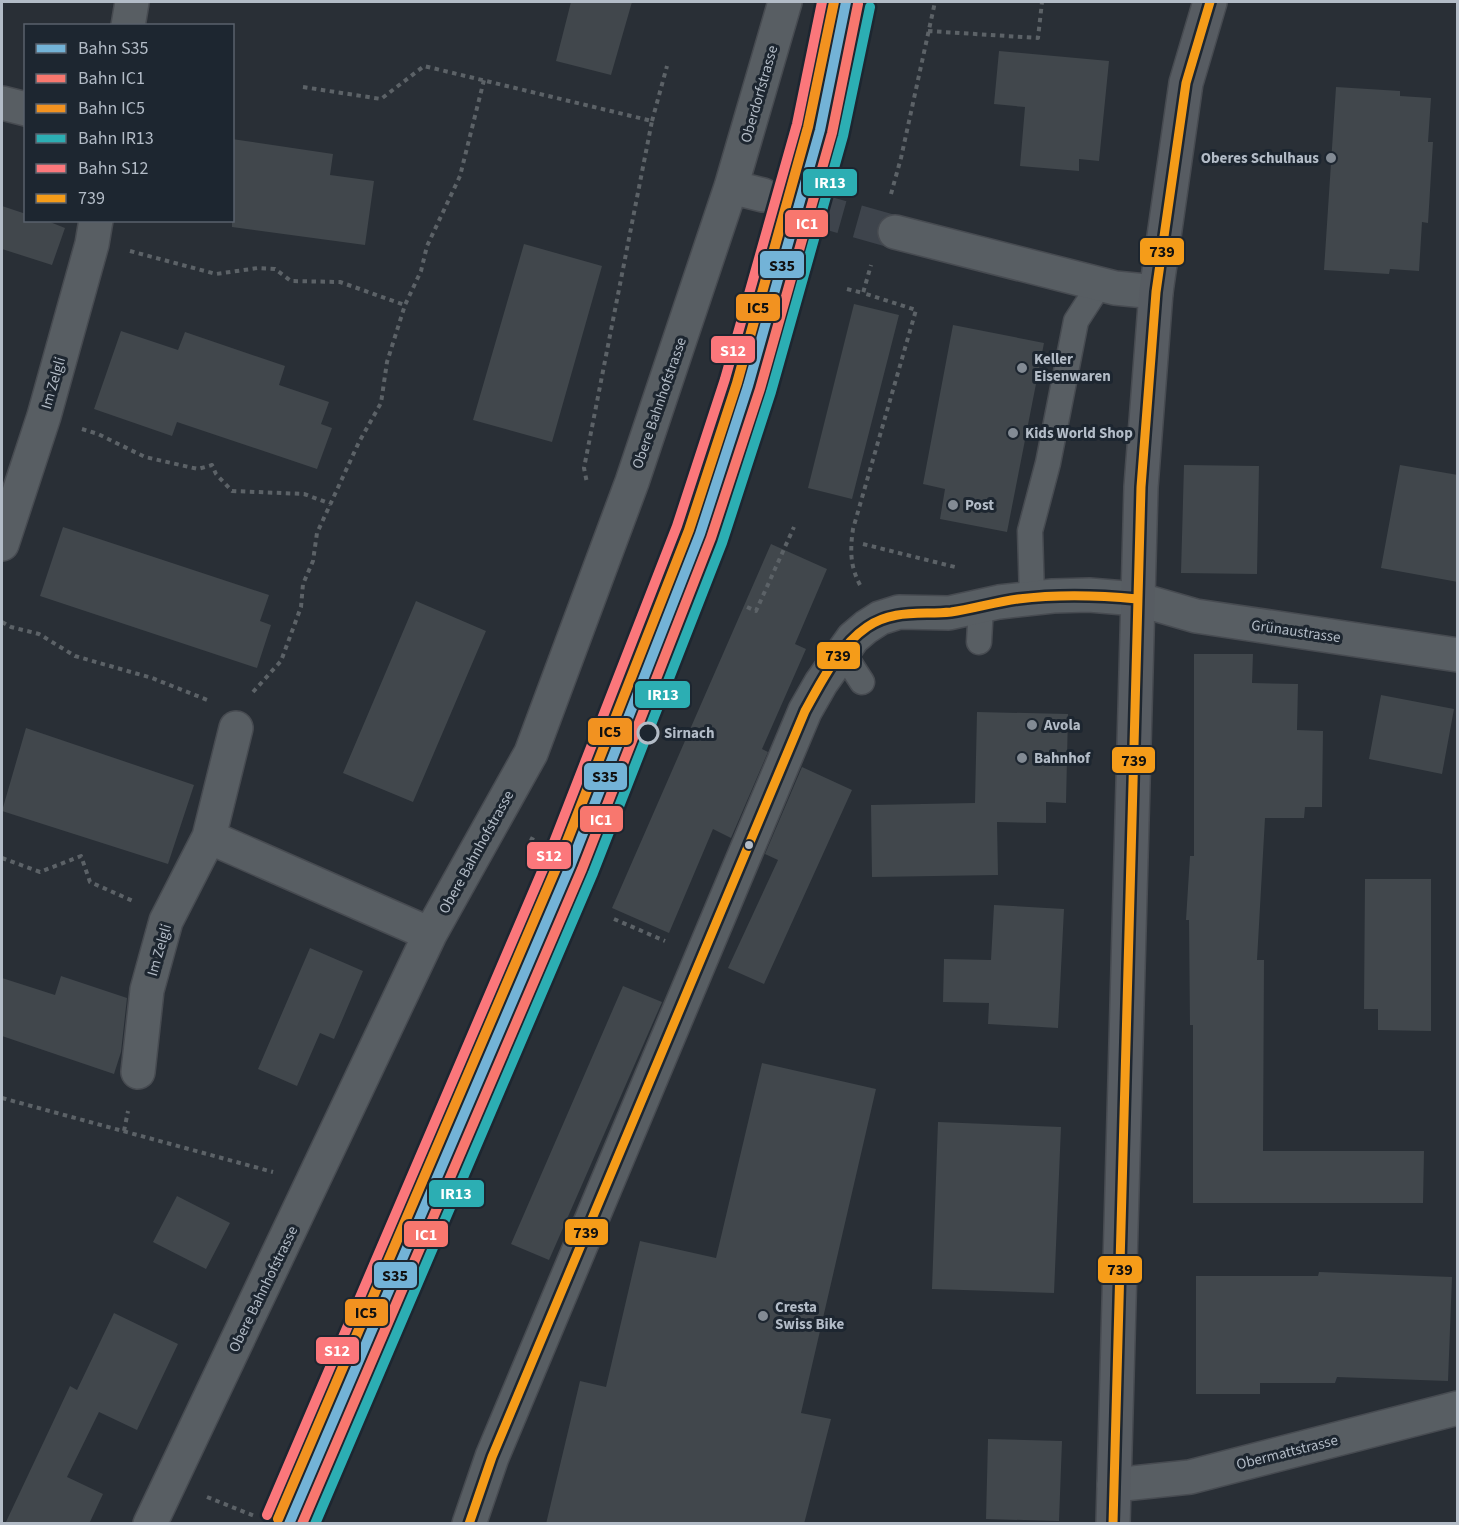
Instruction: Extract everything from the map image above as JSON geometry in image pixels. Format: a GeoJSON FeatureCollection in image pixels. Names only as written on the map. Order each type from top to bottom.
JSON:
{"type":"FeatureCollection","features":[{"type":"Feature","properties":{"kind":"main road"},"geometry":{"type":"LineString","coordinates":[[1113,1524],[1141,487],[1156,292],[1186,83],[1210,2]]}},
{"type":"Feature","properties":{"kind":"street"},"geometry":{"type":"LineString","coordinates":[[128,24],[132,2]]}},
{"type":"Feature","properties":{"kind":"street","name":"Oberdorfstrasse"},"geometry":{"type":"LineString","coordinates":[[731,187],[785,2]]}},
{"type":"Feature","properties":{"kind":"street"},"geometry":{"type":"LineString","coordinates":[[2,103],[24,108]]}},
{"type":"Feature","properties":{"kind":"street"},"geometry":{"type":"LineString","coordinates":[[731,187],[763,195]]}},
{"type":"Feature","properties":{"kind":"street","name":"Obere Bahnhofstrasse"},"geometry":{"type":"LineString","coordinates":[[150,1524],[430,934],[531,753],[632,482],[731,187]]}},
{"type":"Feature","properties":{"kind":"street"},"geometry":{"type":"LineString","coordinates":[[892,218],[1100,284],[1127,290],[1156,292]]}},
{"type":"Feature","properties":{"kind":"street","name":"Im Zelgli"},"geometry":{"type":"LineString","coordinates":[[2,544],[44,416],[94,232]]}},
{"type":"Feature","properties":{"kind":"street","name":"Grünaustrasse"},"geometry":{"type":"LineString","coordinates":[[880,618],[898,612],[949,613],[1032,598],[1089,595],[1137,599],[1196,616],[1458,655]]}},
{"type":"Feature","properties":{"kind":"street"},"geometry":{"type":"LineString","coordinates":[[470,1524],[492,1457],[805,711],[821,683],[853,638],[880,618]]}},
{"type":"Feature","properties":{"kind":"street","name":"Im Zelgli"},"geometry":{"type":"LineString","coordinates":[[138,1072],[147,990],[166,921],[209,837],[239,721]]}},
{"type":"Feature","properties":{"kind":"street"},"geometry":{"type":"LineString","coordinates":[[209,837],[430,934]]}},
{"type":"Feature","properties":{"kind":"street","name":"Obermattstrasse"},"geometry":{"type":"LineString","coordinates":[[1114,1485],[1190,1477],[1458,1408]]}},
{"type":"Feature","properties":{"kind":"lane"},"geometry":{"type":"LineString","coordinates":[[1032,598],[1030,531],[1048,463],[1076,321],[1100,284]]}},
{"type":"Feature","properties":{"kind":"lane"},"geometry":{"type":"LineString","coordinates":[[979,642],[981,606]]}},
{"type":"Feature","properties":{"kind":"lane"},"geometry":{"type":"LineString","coordinates":[[843,652],[862,682]]}},
{"type":"Feature","properties":{"kind":"path"},"geometry":{"type":"LineString","coordinates":[[892,218],[901,158],[935,2]]}},
{"type":"Feature","properties":{"kind":"path"},"geometry":{"type":"LineString","coordinates":[[928,31],[1038,38],[1042,2]]}},
{"type":"Feature","properties":{"kind":"path"},"geometry":{"type":"LineString","coordinates":[[303,87],[381,99],[424,66],[652,121]]}},
{"type":"Feature","properties":{"kind":"path"},"geometry":{"type":"LineString","coordinates":[[588,486],[585,468],[652,121],[667,66]]}},
{"type":"Feature","properties":{"kind":"path"},"geometry":{"type":"LineString","coordinates":[[2,622],[11,627],[39,634],[75,656],[152,678],[239,721],[248,697],[281,661],[301,607],[303,584],[313,561],[317,533],[359,442],[381,403],[387,362],[405,305],[421,272],[427,246],[460,176],[484,80]]}},
{"type":"Feature","properties":{"kind":"path"},"geometry":{"type":"LineString","coordinates":[[94,232],[140,253],[216,274],[258,268],[275,269],[291,281],[339,282],[405,305]]}},
{"type":"Feature","properties":{"kind":"path"},"geometry":{"type":"LineString","coordinates":[[864,293],[873,259]]}},
{"type":"Feature","properties":{"kind":"path"},"geometry":{"type":"LineString","coordinates":[[847,289],[916,310],[853,529],[850,551],[854,573],[880,618]]}},
{"type":"Feature","properties":{"kind":"path"},"geometry":{"type":"LineString","coordinates":[[44,416],[98,434],[145,457],[198,469],[212,465],[216,474],[232,491],[304,494],[331,504]]}},
{"type":"Feature","properties":{"kind":"path"},"geometry":{"type":"LineString","coordinates":[[747,607],[756,610],[794,527]]}},
{"type":"Feature","properties":{"kind":"path"},"geometry":{"type":"LineString","coordinates":[[863,544],[968,572]]}},
{"type":"Feature","properties":{"kind":"path"},"geometry":{"type":"LineString","coordinates":[[2,858],[40,872],[81,856],[90,882],[112,893]]}},
{"type":"Feature","properties":{"kind":"path"},"geometry":{"type":"LineString","coordinates":[[614,919],[703,957]]}},
{"type":"Feature","properties":{"kind":"path"},"geometry":{"type":"LineString","coordinates":[[2,1098],[313,1183]]}},
{"type":"Feature","properties":{"kind":"path"},"geometry":{"type":"LineString","coordinates":[[170,1482],[257,1517]]}},
{"type":"Feature","properties":{"kind":"building"},"geometry":{"type":"Polygon","coordinates":[[[571,2],[632,2],[611,75],[556,61],[571,2]]]}},
{"type":"Feature","properties":{"kind":"building"},"geometry":{"type":"Polygon","coordinates":[[[999,51],[1109,61],[1099,161],[1079,159],[1079,171],[1020,166],[1025,107],[994,104],[999,51]]]}},
{"type":"Feature","properties":{"kind":"building","name":"Oberes Schulhaus"},"geometry":{"type":"Polygon","coordinates":[[[1336,87],[1400,91],[1400,96],[1431,98],[1428,142],[1433,142],[1428,223],[1422,222],[1419,271],[1390,269],[1389,274],[1324,270],[1336,87]]]}},
{"type":"Feature","properties":{"kind":"building"},"geometry":{"type":"Polygon","coordinates":[[[234,139],[333,154],[330,175],[374,181],[365,245],[232,227],[232,222],[234,222],[234,139]]]}},
{"type":"Feature","properties":{"kind":"building"},"geometry":{"type":"Polygon","coordinates":[[[2,206],[24,213],[24,222],[50,222],[65,228],[52,265],[2,249],[2,206]]]}},
{"type":"Feature","properties":{"kind":"building"},"geometry":{"type":"Polygon","coordinates":[[[524,244],[602,266],[552,442],[473,420],[524,244]]]}},
{"type":"Feature","properties":{"kind":"building"},"geometry":{"type":"Polygon","coordinates":[[[854,304],[899,315],[852,499],[808,488],[854,304]]]}},
{"type":"Feature","properties":{"kind":"building"},"geometry":{"type":"Polygon","coordinates":[[[953,325],[1044,343],[1007,532],[940,519],[945,489],[923,484],[953,325]]]}},
{"type":"Feature","properties":{"kind":"building"},"geometry":{"type":"Polygon","coordinates":[[[121,331],[178,350],[185,332],[285,366],[279,385],[329,402],[321,424],[332,428],[317,469],[177,422],[172,436],[94,409],[121,331]]]}},
{"type":"Feature","properties":{"kind":"building"},"geometry":{"type":"Polygon","coordinates":[[[1184,465],[1259,466],[1257,574],[1181,573],[1184,465]]]}},
{"type":"Feature","properties":{"kind":"building"},"geometry":{"type":"Polygon","coordinates":[[[1400,465],[1458,475],[1458,582],[1381,568],[1400,465]]]}},
{"type":"Feature","properties":{"kind":"building"},"geometry":{"type":"Polygon","coordinates":[[[63,527],[269,595],[260,621],[271,625],[257,668],[40,596],[63,527]]]}},
{"type":"Feature","properties":{"kind":"building"},"geometry":{"type":"Polygon","coordinates":[[[771,544],[827,569],[795,644],[806,649],[762,749],[768,752],[731,838],[713,829],[669,933],[612,908],[771,544]]]}},
{"type":"Feature","properties":{"kind":"building"},"geometry":{"type":"Polygon","coordinates":[[[416,601],[486,631],[413,802],[343,773],[416,601]]]}},
{"type":"Feature","properties":{"kind":"building"},"geometry":{"type":"Polygon","coordinates":[[[1194,654],[1253,654],[1252,683],[1298,684],[1297,730],[1323,731],[1322,807],[1305,807],[1304,818],[1265,818],[1257,960],[1264,960],[1263,1151],[1424,1151],[1423,1203],[1193,1203],[1193,1025],[1190,1025],[1189,920],[1186,920],[1190,856],[1194,856],[1194,654]]]}},
{"type":"Feature","properties":{"kind":"building"},"geometry":{"type":"Polygon","coordinates":[[[1381,695],[1454,709],[1442,774],[1369,759],[1381,695]]]}},
{"type":"Feature","properties":{"kind":"building"},"geometry":{"type":"Polygon","coordinates":[[[977,712],[1068,714],[1066,803],[1046,802],[1046,823],[997,822],[998,875],[872,877],[871,805],[975,803],[977,712]]]}},
{"type":"Feature","properties":{"kind":"building"},"geometry":{"type":"Polygon","coordinates":[[[26,728],[194,785],[168,864],[2,811],[26,728]]]}},
{"type":"Feature","properties":{"kind":"building"},"geometry":{"type":"Polygon","coordinates":[[[802,767],[852,790],[764,984],[728,968],[778,860],[765,854],[802,767]]]}},
{"type":"Feature","properties":{"kind":"building"},"geometry":{"type":"Polygon","coordinates":[[[1365,879],[1431,879],[1431,1031],[1378,1030],[1378,1009],[1364,1009],[1365,879]]]}},
{"type":"Feature","properties":{"kind":"building"},"geometry":{"type":"Polygon","coordinates":[[[994,905],[1064,909],[1058,1028],[988,1024],[989,1003],[943,1002],[944,959],[991,960],[994,905]]]}},
{"type":"Feature","properties":{"kind":"building"},"geometry":{"type":"Polygon","coordinates":[[[310,948],[363,971],[334,1039],[320,1033],[297,1086],[258,1069],[310,948]]]}},
{"type":"Feature","properties":{"kind":"building"},"geometry":{"type":"Polygon","coordinates":[[[61,976],[127,998],[121,1052],[114,1074],[2,1036],[2,978],[55,995],[61,976]]]}},
{"type":"Feature","properties":{"kind":"building"},"geometry":{"type":"Polygon","coordinates":[[[623,986],[662,1002],[549,1260],[511,1244],[623,986]]]}},
{"type":"Feature","properties":{"kind":"building","name":"Cresta Swiss Bike"},"geometry":{"type":"Polygon","coordinates":[[[762,1063],[876,1089],[801,1413],[831,1419],[804,1524],[546,1524],[580,1381],[606,1387],[640,1241],[716,1258],[762,1063]]]}},
{"type":"Feature","properties":{"kind":"building"},"geometry":{"type":"Polygon","coordinates":[[[938,1122],[1061,1127],[1054,1293],[932,1289],[938,1122]]]}},
{"type":"Feature","properties":{"kind":"building"},"geometry":{"type":"Polygon","coordinates":[[[177,1196],[230,1223],[206,1269],[153,1242],[177,1196]]]}},
{"type":"Feature","properties":{"kind":"building"},"geometry":{"type":"Polygon","coordinates":[[[1319,1272],[1452,1277],[1448,1381],[1337,1377],[1335,1383],[1260,1383],[1260,1394],[1196,1394],[1196,1276],[1318,1276],[1319,1272]]]}},
{"type":"Feature","properties":{"kind":"building"},"geometry":{"type":"Polygon","coordinates":[[[114,1313],[178,1344],[137,1430],[99,1412],[67,1477],[103,1494],[89,1524],[5,1524],[70,1386],[77,1390],[114,1313]]]}},
{"type":"Feature","properties":{"kind":"building"},"geometry":{"type":"Polygon","coordinates":[[[988,1439],[1062,1441],[1059,1521],[986,1519],[988,1439]]]}},
{"type":"Feature","properties":{"kind":"tunnel"},"geometry":{"type":"LineString","coordinates":[[763,195],[895,232]]}},
{"type":"Feature","properties":{"kind":"rail line","name":"S12"},"geometry":{"type":"LineString","coordinates":[[267,1515],[549,855],[677,526],[725,379],[797,124],[822,2]]}},
{"type":"Feature","properties":{"kind":"rail line","name":"IC5"},"geometry":{"type":"LineString","coordinates":[[278,1519],[560,859],[689,530],[737,383],[808,127],[834,2]]}},
{"type":"Feature","properties":{"kind":"rail line","name":"S35"},"geometry":{"type":"LineString","coordinates":[[289,1524],[571,864],[700,534],[748,386],[820,130],[846,2]]}},
{"type":"Feature","properties":{"kind":"rail line","name":"IC1"},"geometry":{"type":"LineString","coordinates":[[302,1524],[582,869],[711,538],[760,389],[832,133],[858,4]]}},
{"type":"Feature","properties":{"kind":"rail line","name":"IR13"},"geometry":{"type":"LineString","coordinates":[[315,1524],[593,873],[722,543],[771,392],[843,136],[870,7]]}},
{"type":"Feature","properties":{"kind":"transit line","name":"739"},"geometry":{"type":"LineString","coordinates":[[1113,1524],[1141,487],[1156,292],[1186,83],[1210,2]]}},
{"type":"Feature","properties":{"kind":"transit line","name":"739"},"geometry":{"type":"LineString","coordinates":[[469,1524],[492,1457],[805,711],[839,654],[867,627],[877,621],[897,615],[951,612],[1033,597],[1092,596],[1137,599]]}},
{"type":"Feature","properties":{"kind":"place","name":"Oberes Schulhaus"},"geometry":{"type":"Point","coordinates":[1331,158]}},
{"type":"Feature","properties":{"kind":"place","name":"Keller Eisenwaren"},"geometry":{"type":"Point","coordinates":[1022,368]}},
{"type":"Feature","properties":{"kind":"place","name":"Kids World Shop"},"geometry":{"type":"Point","coordinates":[1013,433]}},
{"type":"Feature","properties":{"kind":"place","name":"Post"},"geometry":{"type":"Point","coordinates":[953,505]}},
{"type":"Feature","properties":{"kind":"place","name":"Avola"},"geometry":{"type":"Point","coordinates":[1032,725]}},
{"type":"Feature","properties":{"kind":"place","name":"Sirnach"},"geometry":{"type":"Point","coordinates":[648,733]}},
{"type":"Feature","properties":{"kind":"place","name":"Bahnhof"},"geometry":{"type":"Point","coordinates":[1022,758]}},
{"type":"Feature","properties":{"kind":"place","name":"Cresta Swiss Bike"},"geometry":{"type":"Point","coordinates":[763,1316]}}]}
